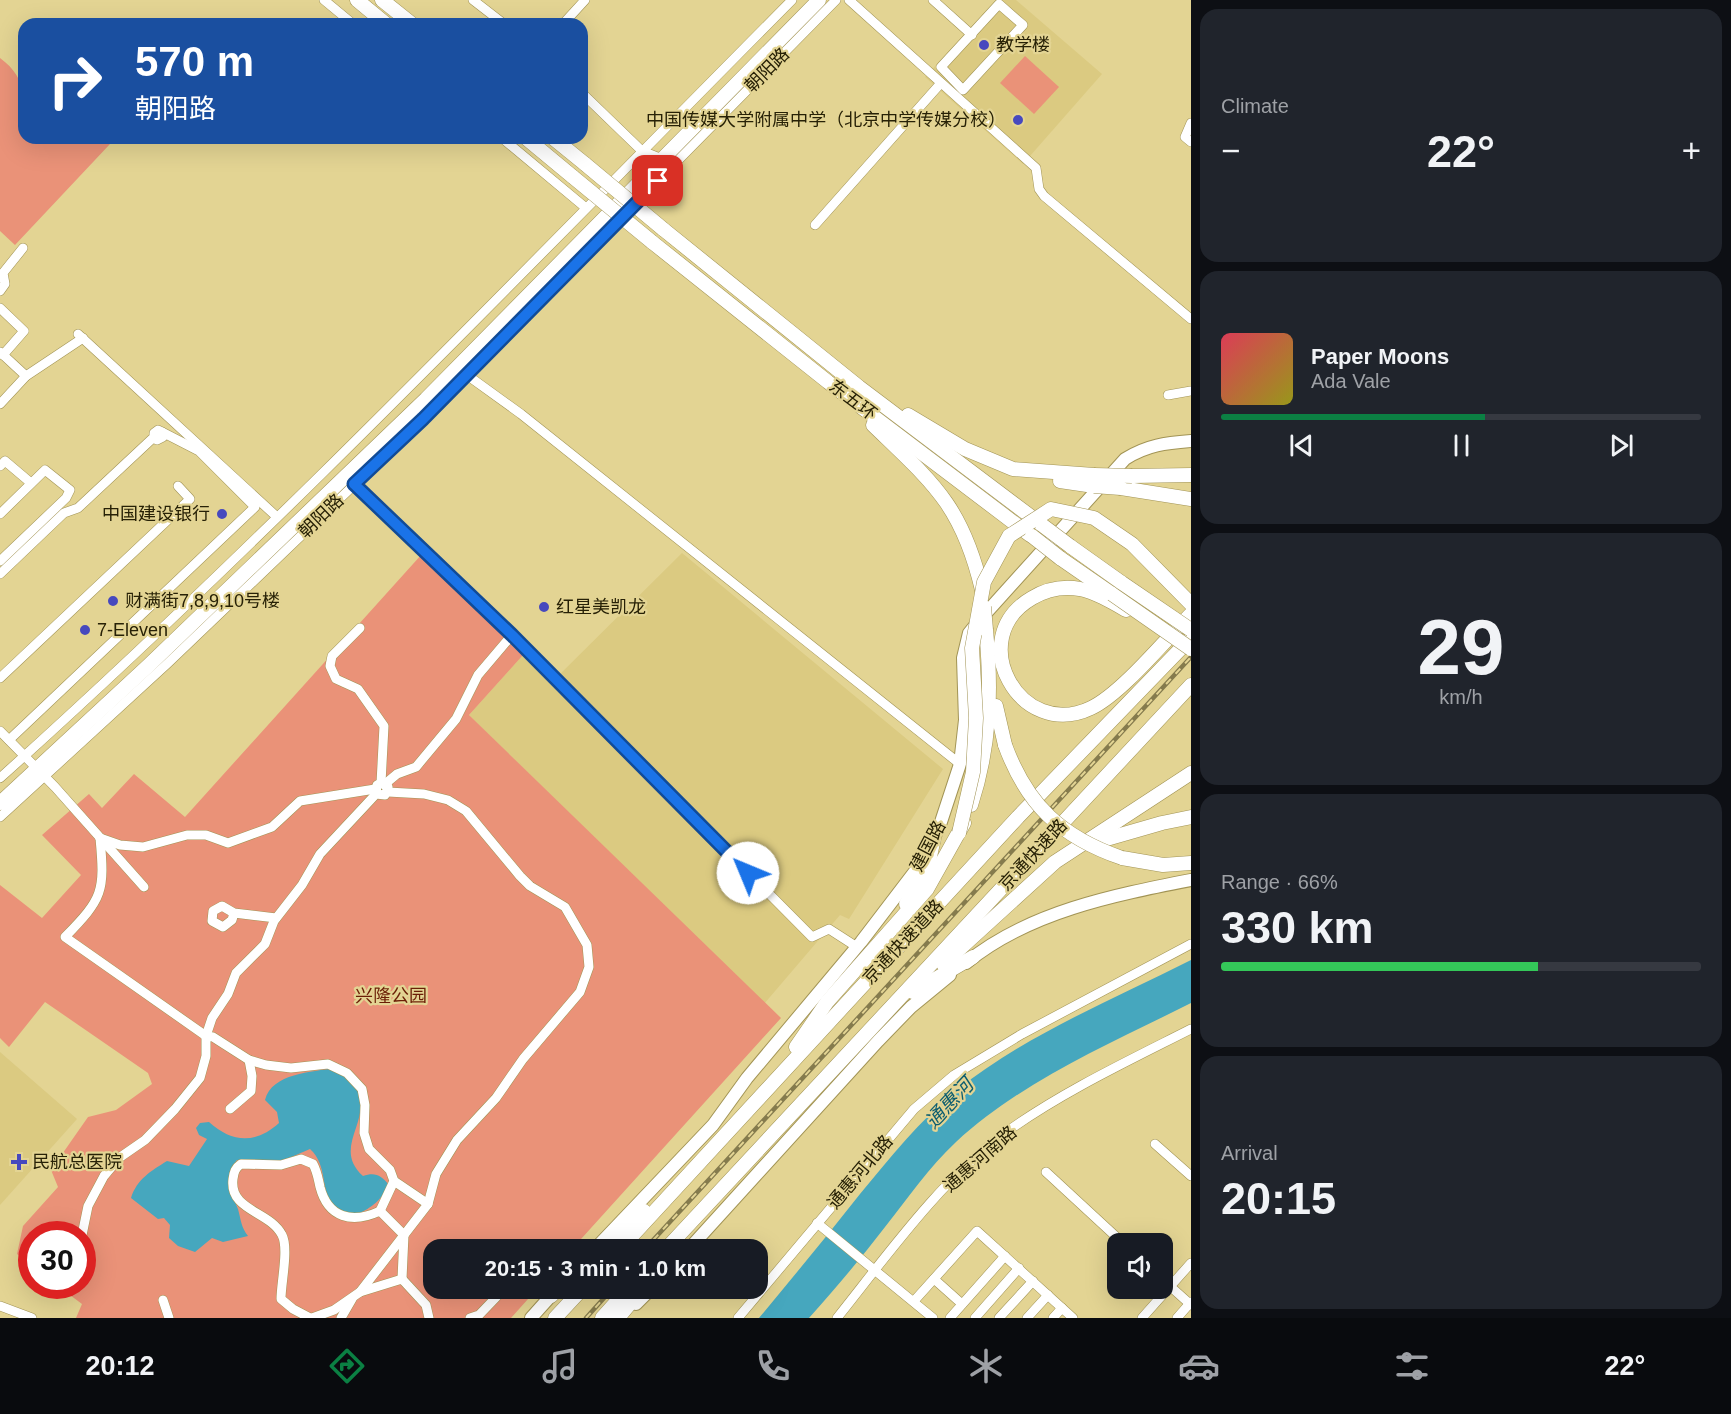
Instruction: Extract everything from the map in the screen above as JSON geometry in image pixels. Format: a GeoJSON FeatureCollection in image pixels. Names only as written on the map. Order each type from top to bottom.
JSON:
{"type":"FeatureCollection","features":[{"type":"Feature","properties":{"kind":"highway"},"geometry":{"type":"LineString","coordinates":[[357,0],[379,18]]}},
{"type":"Feature","properties":{"kind":"highway"},"geometry":{"type":"LineString","coordinates":[[382,0],[404,18]]}},
{"type":"Feature","properties":{"kind":"highway","name":"朝阳路"},"geometry":{"type":"LineString","coordinates":[[664,160],[810,0]]}},
{"type":"Feature","properties":{"kind":"highway","name":"朝阳路"},"geometry":{"type":"LineString","coordinates":[[0,792],[35,765],[191,625],[426,399],[664,160],[819,0]]}},
{"type":"Feature","properties":{"kind":"highway","name":"东五环"},"geometry":{"type":"LineString","coordinates":[[533,144],[828,382],[1109,597],[1191,649]]}},
{"type":"Feature","properties":{"kind":"highway","name":"东五环"},"geometry":{"type":"LineString","coordinates":[[560,144],[859,387],[1070,546],[1191,630]]}},
{"type":"Feature","properties":{"kind":"highway"},"geometry":{"type":"LineString","coordinates":[[828,382],[941,491],[955,513],[973,552],[982,590],[990,666],[1005,745],[1018,778],[1043,812],[1080,841],[1122,858],[1163,865],[1191,863]]}},
{"type":"Feature","properties":{"kind":"highway"},"geometry":{"type":"LineString","coordinates":[[859,387],[965,449],[1013,470],[1094,481],[1121,488],[1191,499]]}},
{"type":"Feature","properties":{"kind":"highway"},"geometry":{"type":"LineString","coordinates":[[1094,481],[1132,476],[1191,475]]}},
{"type":"Feature","properties":{"kind":"highway"},"geometry":{"type":"LineString","coordinates":[[959,833],[973,772],[976,718],[972,648],[984,582],[1009,536],[1051,509],[1094,518],[1132,544],[1191,604]]}},
{"type":"Feature","properties":{"kind":"highway"},"geometry":{"type":"LineString","coordinates":[[1109,597],[1081,590],[1051,590],[1025,602],[1014,613],[1006,625],[1001,655],[1008,681],[1026,702],[1055,715],[1073,714],[1091,708],[1109,697],[1191,614]]}},
{"type":"Feature","properties":{"kind":"highway","name":"京通快速道路"},"geometry":{"type":"LineString","coordinates":[[629,1239],[1018,817],[1191,638]]}},
{"type":"Feature","properties":{"kind":"highway"},"geometry":{"type":"LineString","coordinates":[[768,1087],[827,1002],[927,889],[959,833],[984,761],[990,712],[990,666]]}},
{"type":"Feature","properties":{"kind":"highway","name":"京通快速路"},"geometry":{"type":"LineString","coordinates":[[875,1026],[1191,685]]}},
{"type":"Feature","properties":{"kind":"highway","name":"朝阳路"},"geometry":{"type":"LineString","coordinates":[[0,803],[35,765]]}},
{"type":"Feature","properties":{"kind":"highway"},"geometry":{"type":"LineString","coordinates":[[675,1239],[771,1134],[875,1026],[1037,877],[1072,849],[1191,773]]}},
{"type":"Feature","properties":{"kind":"highway"},"geometry":{"type":"LineString","coordinates":[[1072,849],[1191,817]]}},
{"type":"Feature","properties":{"kind":"highway"},"geometry":{"type":"LineString","coordinates":[[887,936],[929,861],[934,838]]}},
{"type":"Feature","properties":{"kind":"highway"},"geometry":{"type":"LineString","coordinates":[[913,992],[973,957]]}},
{"type":"Feature","properties":{"kind":"highway"},"geometry":{"type":"LineString","coordinates":[[684,1239],[771,1134]]}},
{"type":"Feature","properties":{"kind":"highway"},"geometry":{"type":"LineString","coordinates":[[614,1239],[716,1144]]}},
{"type":"Feature","properties":{"kind":"highway"},"geometry":{"type":"LineString","coordinates":[[555,1318],[573,1299]]}},
{"type":"Feature","properties":{"kind":"highway"},"geometry":{"type":"LineString","coordinates":[[602,1318],[619,1299]]}},
{"type":"Feature","properties":{"kind":"highway"},"geometry":{"type":"LineString","coordinates":[[620,1318],[635,1299]]}},
{"type":"Feature","properties":{"kind":"main road","name":"建国路"},"geometry":{"type":"LineString","coordinates":[[604,1239],[713,1125],[747,1078],[902,891],[934,838],[949,803],[960,764],[965,720],[963,658],[969,633],[976,623],[1125,459],[1141,449],[1157,444],[1191,441]]}},
{"type":"Feature","properties":{"kind":"main road"},"geometry":{"type":"LineString","coordinates":[[698,1239],[911,1007],[973,957],[1008,936],[1046,918],[1090,903],[1191,880]]}},
{"type":"Feature","properties":{"kind":"main road"},"geometry":{"type":"LineString","coordinates":[[531,1318],[549,1299]]}},
{"type":"Feature","properties":{"kind":"main road"},"geometry":{"type":"LineString","coordinates":[[620,1318],[640,1299]]}},
{"type":"Feature","properties":{"kind":"street"},"geometry":{"type":"LineString","coordinates":[[324,0],[346,18]]}},
{"type":"Feature","properties":{"kind":"street"},"geometry":{"type":"LineString","coordinates":[[473,0],[497,18]]}},
{"type":"Feature","properties":{"kind":"street"},"geometry":{"type":"LineString","coordinates":[[485,8],[493,0]]}},
{"type":"Feature","properties":{"kind":"street"},"geometry":{"type":"LineString","coordinates":[[568,18],[585,0]]}},
{"type":"Feature","properties":{"kind":"street","name":"朝阳路"},"geometry":{"type":"LineString","coordinates":[[0,818],[35,765],[277,517],[412,387],[792,0]]}},
{"type":"Feature","properties":{"kind":"street","name":"朝阳路"},"geometry":{"type":"LineString","coordinates":[[0,778],[35,765],[354,484],[467,375],[664,160],[836,0]]}},
{"type":"Feature","properties":{"kind":"street"},"geometry":{"type":"LineString","coordinates":[[849,0],[1036,168],[1039,189],[1044,196],[1191,319]]}},
{"type":"Feature","properties":{"kind":"street"},"geometry":{"type":"LineString","coordinates":[[933,0],[972,34]]}},
{"type":"Feature","properties":{"kind":"street"},"geometry":{"type":"LineString","coordinates":[[999,4],[1023,25],[963,90],[941,67],[972,34],[999,4]]}},
{"type":"Feature","properties":{"kind":"street"},"geometry":{"type":"LineString","coordinates":[[814,225],[941,83]]}},
{"type":"Feature","properties":{"kind":"street"},"geometry":{"type":"LineString","coordinates":[[588,99],[642,151],[664,160]]}},
{"type":"Feature","properties":{"kind":"street"},"geometry":{"type":"LineString","coordinates":[[1191,123],[1185,137],[1191,141]]}},
{"type":"Feature","properties":{"kind":"street"},"geometry":{"type":"LineString","coordinates":[[508,144],[586,208]]}},
{"type":"Feature","properties":{"kind":"street"},"geometry":{"type":"LineString","coordinates":[[0,291],[5,284],[3,273],[23,248]]}},
{"type":"Feature","properties":{"kind":"street"},"geometry":{"type":"LineString","coordinates":[[0,308],[24,331],[1,353],[26,376]]}},
{"type":"Feature","properties":{"kind":"street"},"geometry":{"type":"LineString","coordinates":[[0,404],[26,376],[80,336],[277,517]]}},
{"type":"Feature","properties":{"kind":"street"},"geometry":{"type":"LineString","coordinates":[[467,375],[521,414],[960,764]]}},
{"type":"Feature","properties":{"kind":"street"},"geometry":{"type":"LineString","coordinates":[[1168,395],[1191,391]]}},
{"type":"Feature","properties":{"kind":"street"},"geometry":{"type":"LineString","coordinates":[[0,574],[64,513],[78,508],[158,434],[199,451],[255,507],[9,740]]}},
{"type":"Feature","properties":{"kind":"street"},"geometry":{"type":"LineString","coordinates":[[2,462],[31,483]]}},
{"type":"Feature","properties":{"kind":"street"},"geometry":{"type":"LineString","coordinates":[[0,514],[45,470],[70,490],[66,498],[0,561]]}},
{"type":"Feature","properties":{"kind":"street"},"geometry":{"type":"LineString","coordinates":[[354,484],[512,635],[812,937],[829,929],[857,947]]}},
{"type":"Feature","properties":{"kind":"street"},"geometry":{"type":"LineString","coordinates":[[0,678],[190,500],[178,486]]}},
{"type":"Feature","properties":{"kind":"street"},"geometry":{"type":"LineString","coordinates":[[360,628],[332,656],[330,666],[336,679],[358,689],[384,726],[381,788]]}},
{"type":"Feature","properties":{"kind":"street"},"geometry":{"type":"LineString","coordinates":[[85,1221],[88,1206],[104,1176],[119,1158],[145,1140],[175,1109],[200,1077],[206,1056],[206,1036],[236,973],[265,944],[276,918],[302,885],[320,854],[381,788],[397,774],[416,767],[456,719],[478,675],[512,635]]}},
{"type":"Feature","properties":{"kind":"street"},"geometry":{"type":"LineString","coordinates":[[0,731],[35,765],[144,887]]}},
{"type":"Feature","properties":{"kind":"street"},"geometry":{"type":"LineString","coordinates":[[100,838],[120,845],[143,847],[187,835],[206,835],[228,843],[273,827],[300,801],[381,788],[424,794],[448,800],[466,811],[530,886],[565,907],[587,945],[589,966],[580,992],[523,1059],[496,1098],[457,1140],[436,1174],[428,1204],[341,1318]]}},
{"type":"Feature","properties":{"kind":"street"},"geometry":{"type":"LineString","coordinates":[[100,838],[103,869],[97,902],[65,936],[206,1036],[213,1037],[249,1060],[291,1068],[328,1064],[347,1073],[362,1089],[365,1105],[364,1133],[369,1149],[390,1170],[394,1181],[428,1204]]}},
{"type":"Feature","properties":{"kind":"street"},"geometry":{"type":"LineString","coordinates":[[234,913],[276,918]]}},
{"type":"Feature","properties":{"kind":"street","name":"通惠河北路"},"geometry":{"type":"LineString","coordinates":[[738,1318],[820,1225],[914,1109],[954,1075],[1022,1034],[1191,944]]}},
{"type":"Feature","properties":{"kind":"street","name":"通惠河南路"},"geometry":{"type":"LineString","coordinates":[[837,1318],[956,1175],[1004,1134],[1098,1076],[1191,1029]]}},
{"type":"Feature","properties":{"kind":"street"},"geometry":{"type":"LineString","coordinates":[[230,1109],[251,1091],[252,1076],[249,1060]]}},
{"type":"Feature","properties":{"kind":"street"},"geometry":{"type":"LineString","coordinates":[[1155,1144],[1191,1176]]}},
{"type":"Feature","properties":{"kind":"street"},"geometry":{"type":"LineString","coordinates":[[394,1181],[380,1211],[355,1219],[336,1214],[326,1204],[313,1164],[301,1159],[281,1165],[241,1164],[237,1167],[232,1188],[234,1196],[282,1234],[284,1246],[282,1299],[293,1309],[311,1318],[334,1310],[357,1295],[402,1279]]}},
{"type":"Feature","properties":{"kind":"street"},"geometry":{"type":"LineString","coordinates":[[1046,1172],[1112,1233]]}},
{"type":"Feature","properties":{"kind":"street"},"geometry":{"type":"LineString","coordinates":[[380,1211],[404,1235],[402,1279],[426,1305],[429,1318]]}},
{"type":"Feature","properties":{"kind":"street"},"geometry":{"type":"LineString","coordinates":[[820,1225],[874,1272],[933,1318]]}},
{"type":"Feature","properties":{"kind":"street"},"geometry":{"type":"LineString","coordinates":[[914,1301],[977,1231],[1072,1318]]}},
{"type":"Feature","properties":{"kind":"street"},"geometry":{"type":"LineString","coordinates":[[950,1318],[1005,1256]]}},
{"type":"Feature","properties":{"kind":"street"},"geometry":{"type":"LineString","coordinates":[[1173,1285],[1191,1263]]}},
{"type":"Feature","properties":{"kind":"street"},"geometry":{"type":"LineString","coordinates":[[975,1318],[1019,1268]]}},
{"type":"Feature","properties":{"kind":"street"},"geometry":{"type":"LineString","coordinates":[[934,1279],[962,1304]]}},
{"type":"Feature","properties":{"kind":"street"},"geometry":{"type":"LineString","coordinates":[[999,1318],[1033,1281]]}},
{"type":"Feature","properties":{"kind":"street"},"geometry":{"type":"LineString","coordinates":[[1173,1289],[1191,1304],[1177,1318]]}},
{"type":"Feature","properties":{"kind":"street"},"geometry":{"type":"LineString","coordinates":[[1027,1318],[1048,1295]]}},
{"type":"Feature","properties":{"kind":"street"},"geometry":{"type":"LineString","coordinates":[[470,1318],[478,1315],[494,1299]]}},
{"type":"Feature","properties":{"kind":"street"},"geometry":{"type":"LineString","coordinates":[[1142,1318],[1160,1299]]}},
{"type":"Feature","properties":{"kind":"street"},"geometry":{"type":"LineString","coordinates":[[163,1300],[169,1318]]}},
{"type":"Feature","properties":{"kind":"street"},"geometry":{"type":"LineString","coordinates":[[0,1306],[32,1318]]}},
{"type":"Feature","properties":{"kind":"street"},"geometry":{"type":"LineString","coordinates":[[1053,1318],[1062,1308]]}},
{"type":"Feature","properties":{"kind":"shaded area","name":"中国传媒大学附属中学（北京中学传媒分校）"},"geometry":{"type":"Polygon","coordinates":[[[996,0],[1016,0],[1102,74],[1023,164],[925,77],[996,0]]]}},
{"type":"Feature","properties":{"kind":"shaded area"},"geometry":{"type":"Polygon","coordinates":[[[682,553],[943,769],[849,919],[840,915],[764,1004],[469,715],[523,655],[551,683],[682,553]]]}},
{"type":"Feature","properties":{"kind":"shaded area","name":"民航总医院"},"geometry":{"type":"Polygon","coordinates":[[[0,1052],[77,1119],[0,1205],[0,1052]]]}},
{"type":"Feature","properties":{"kind":"green space"},"geometry":{"type":"Polygon","coordinates":[[[1025,56],[1059,87],[1034,114],[1000,83],[1025,56]]]}},
{"type":"Feature","properties":{"kind":"green space"},"geometry":{"type":"Polygon","coordinates":[[[0,58],[10,66],[18,79],[18,144],[110,144],[15,245],[0,231],[0,58]]]}},
{"type":"Feature","properties":{"kind":"green space","name":"兴隆公园"},"geometry":{"type":"Polygon","coordinates":[[[422,554],[523,655],[469,715],[781,1018],[581,1239],[423,1239],[423,1299],[528,1299],[511,1318],[76,1318],[82,1304],[75,1299],[96,1299],[96,1221],[27,1221],[58,1187],[51,1170],[88,1117],[116,1110],[152,1084],[148,1073],[45,1002],[9,1047],[0,1038],[0,885],[42,918],[81,875],[42,835],[89,794],[102,808],[134,774],[185,817],[422,554]]]}},
{"type":"Feature","properties":{"kind":"water","name":"通惠河"},"geometry":{"type":"Polygon","coordinates":[[[1191,960],[1191,1003],[1068,1065],[1038,1082],[982,1120],[937,1162],[858,1262],[809,1318],[759,1318],[917,1127],[956,1091],[1040,1035],[1191,960]]]}},
{"type":"Feature","properties":{"kind":"water"},"geometry":{"type":"Polygon","coordinates":[[[335,1068],[351,1082],[360,1096],[360,1112],[351,1149],[351,1158],[355,1167],[363,1176],[378,1175],[389,1185],[382,1196],[369,1208],[353,1216],[335,1207],[327,1194],[320,1163],[310,1149],[282,1161],[237,1160],[229,1178],[233,1197],[248,1236],[223,1242],[212,1238],[195,1252],[178,1246],[169,1238],[170,1225],[164,1218],[158,1219],[131,1198],[141,1181],[167,1161],[189,1166],[207,1139],[199,1135],[196,1128],[200,1123],[209,1122],[226,1134],[235,1137],[262,1135],[279,1123],[277,1112],[265,1100],[269,1091],[276,1084],[294,1075],[335,1068]]]}},
{"type":"Feature","properties":{"kind":"railway"},"geometry":{"type":"LineString","coordinates":[[654,1239],[1191,657]]}},
{"type":"Feature","properties":{"kind":"railway"},"geometry":{"type":"LineString","coordinates":[[586,1318],[603,1299]]}},
{"type":"Feature","properties":{"kind":"place","name":"教学楼"},"geometry":{"type":"Point","coordinates":[984,45]}},
{"type":"Feature","properties":{"kind":"place","name":"中国传媒大学附属中学（北京中学传媒分校）"},"geometry":{"type":"Point","coordinates":[1018,120]}},
{"type":"Feature","properties":{"kind":"place","name":"中国建设银行"},"geometry":{"type":"Point","coordinates":[222,514]}},
{"type":"Feature","properties":{"kind":"place","name":"财满街7,8,9,10号楼"},"geometry":{"type":"Point","coordinates":[113,601]}},
{"type":"Feature","properties":{"kind":"place","name":"红星美凯龙"},"geometry":{"type":"Point","coordinates":[544,607]}},
{"type":"Feature","properties":{"kind":"place","name":"7-Eleven"},"geometry":{"type":"Point","coordinates":[85,630]}},
{"type":"Feature","properties":{"kind":"place","name":"民航总医院"},"geometry":{"type":"Point","coordinates":[19,1162]}},
{"type":"Feature","properties":{"kind":"route"},"geometry":{"type":"LineString","coordinates":[[658,181],[423,419],[354,484],[512,635],[748,873]]}}]}
